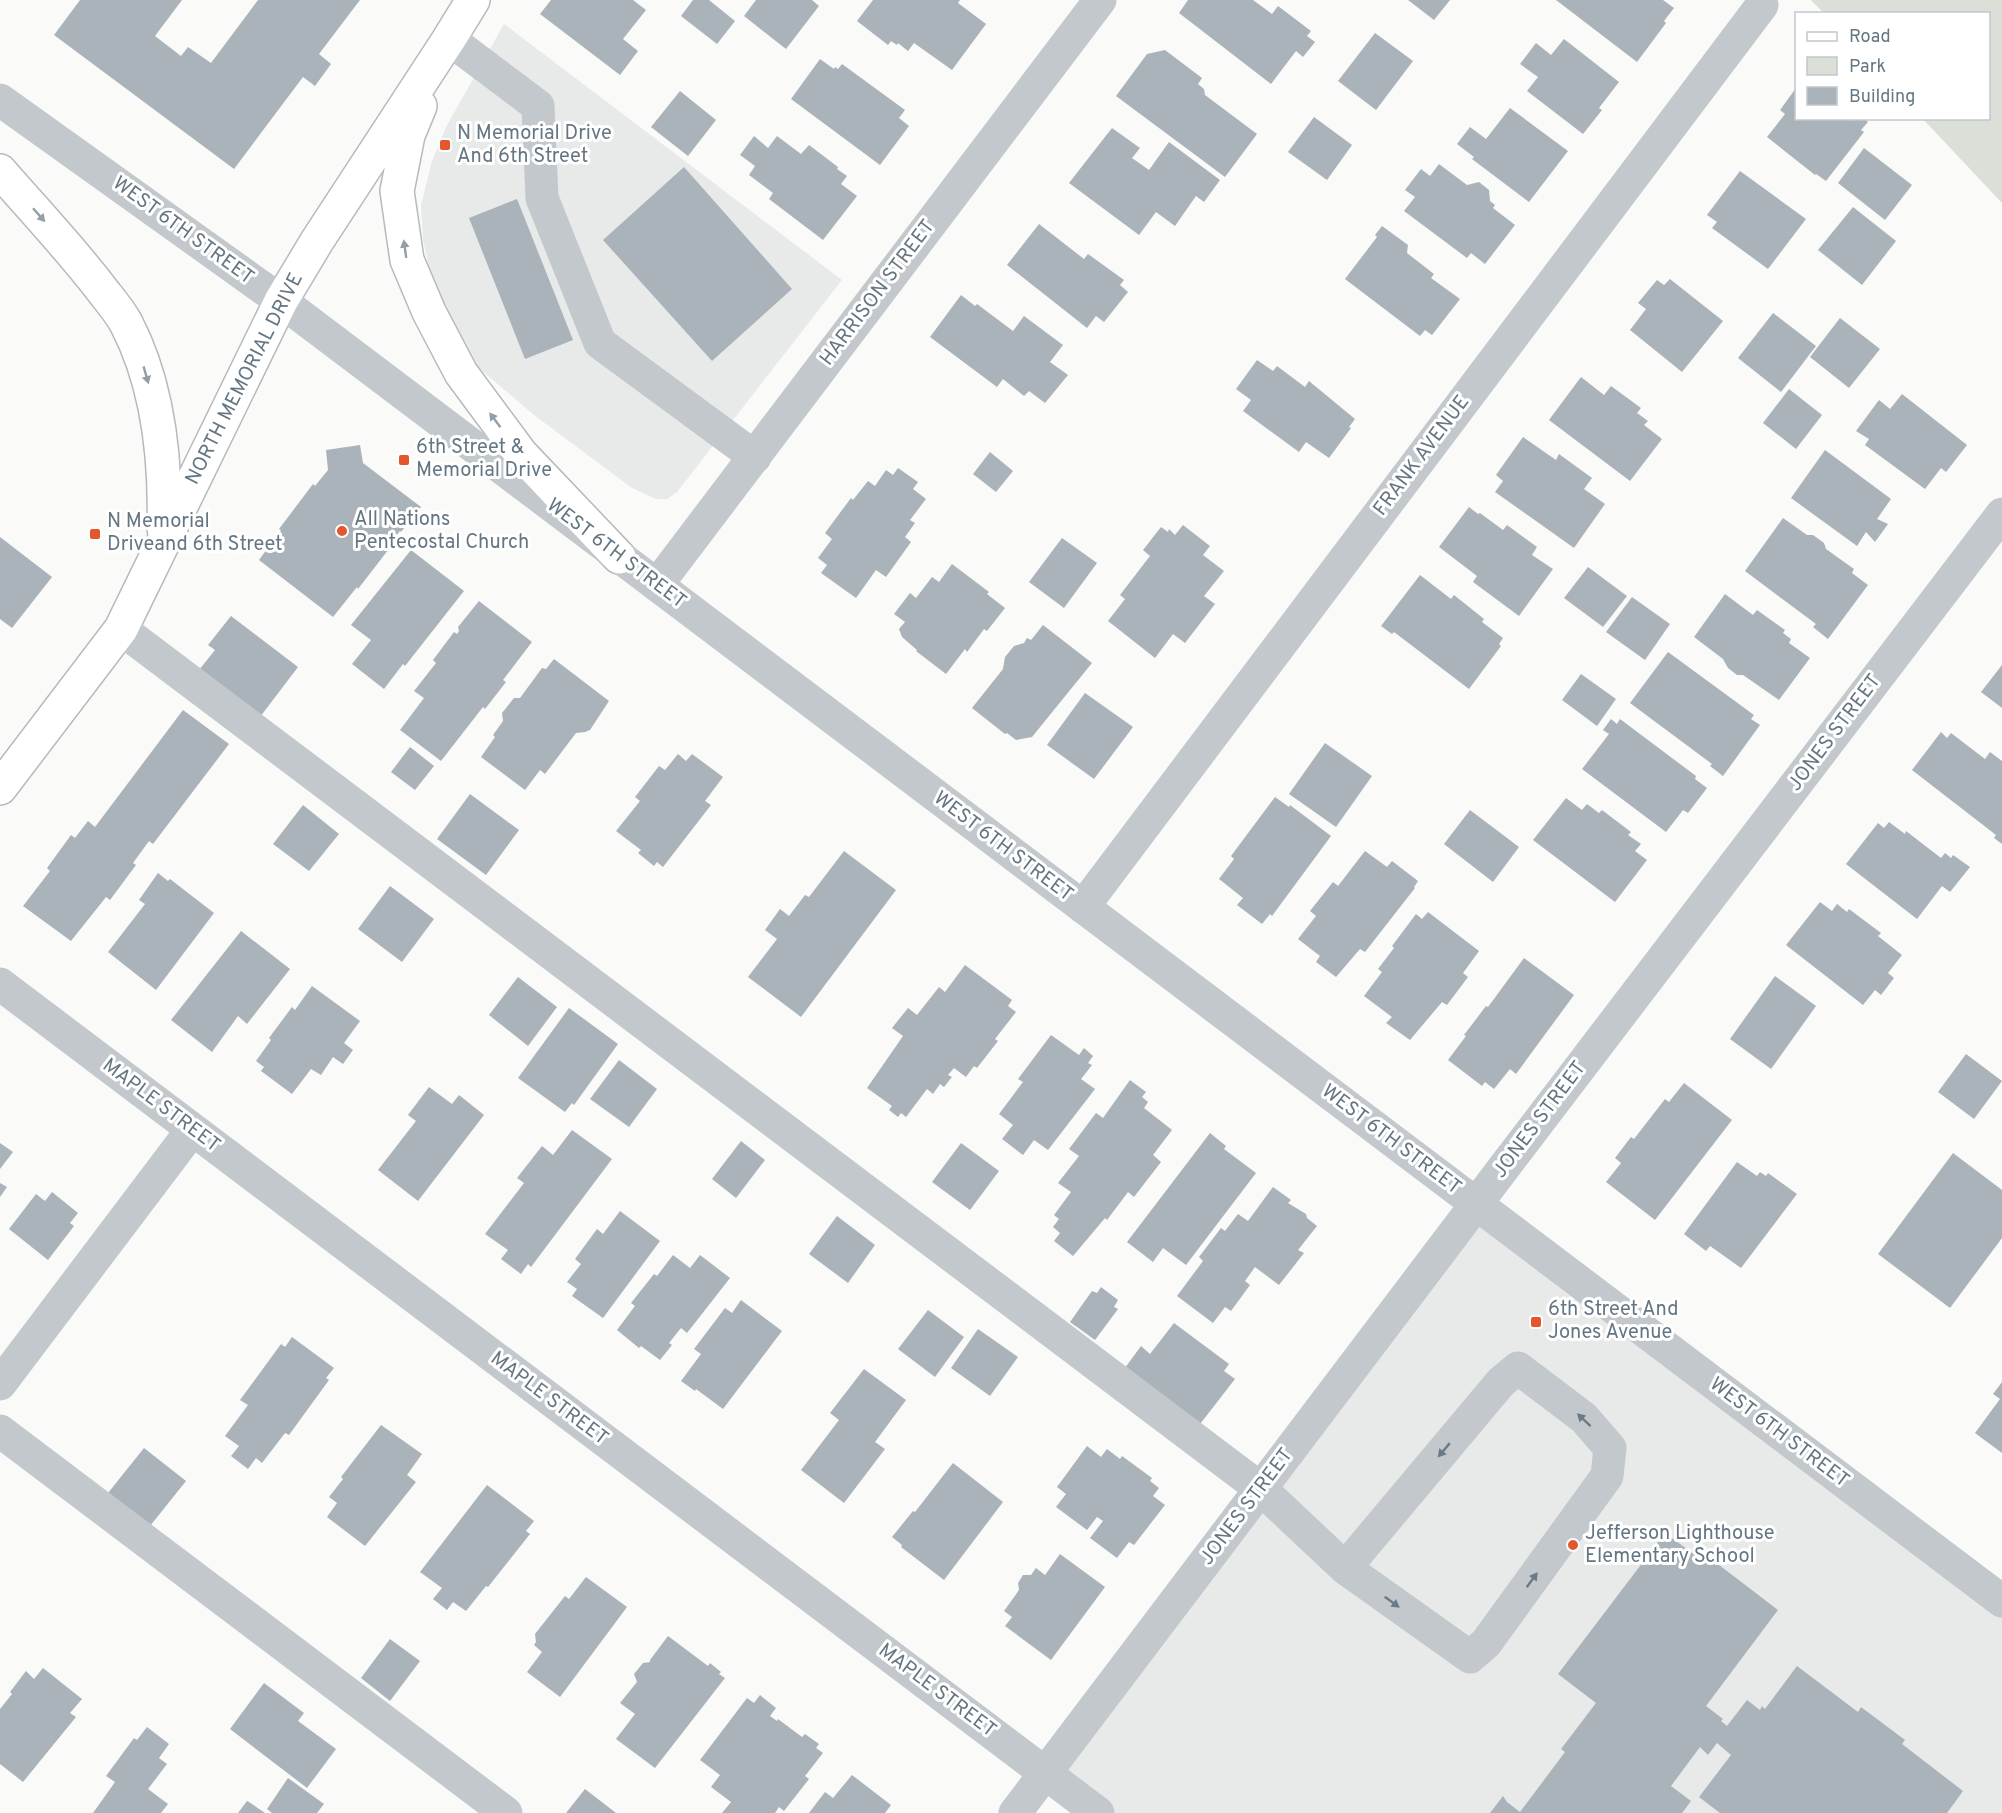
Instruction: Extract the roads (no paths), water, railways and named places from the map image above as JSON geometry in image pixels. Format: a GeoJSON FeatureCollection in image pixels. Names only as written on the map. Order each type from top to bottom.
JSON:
{"type":"FeatureCollection","features":[{"type":"Feature","properties":{"kind":"main road","name":"NORTH MEMORIAL DRIVE"},"geometry":{"type":"LineString","coordinates":[[0,788],[121,629],[281,301],[317,241],[473,0]]}},
{"type":"Feature","properties":{"kind":"main road"},"geometry":{"type":"LineString","coordinates":[[449,39],[408,135],[397,191],[407,260],[429,312],[461,374],[521,454],[619,557]]}},
{"type":"Feature","properties":{"kind":"main road"},"geometry":{"type":"LineString","coordinates":[[0,171],[125,321],[139,352],[153,401],[163,454],[165,491],[163,541]]}},
{"type":"Feature","properties":{"kind":"street","name":"HARRISON STREET"},"geometry":{"type":"LineString","coordinates":[[657,585],[1100,0]]}},
{"type":"Feature","properties":{"kind":"street","name":"FRANK AVENUE"},"geometry":{"type":"LineString","coordinates":[[1083,907],[1762,5]]}},
{"type":"Feature","properties":{"kind":"street"},"geometry":{"type":"LineString","coordinates":[[449,39],[538,106],[542,198],[600,343],[755,457]]}},
{"type":"Feature","properties":{"kind":"street","name":"WEST 6TH STREET"},"geometry":{"type":"LineString","coordinates":[[0,100],[281,301],[2002,1601]]}},
{"type":"Feature","properties":{"kind":"street","name":"JONES STREET"},"geometry":{"type":"LineString","coordinates":[[1015,1813],[2002,514]]}},
{"type":"Feature","properties":{"kind":"street"},"geometry":{"type":"LineString","coordinates":[[121,629],[1261,1489],[1345,1568],[1470,1657],[1486,1643],[1607,1476],[1610,1448],[1584,1418],[1518,1368],[1501,1382],[1345,1568]]}},
{"type":"Feature","properties":{"kind":"street","name":"MAPLE STREET"},"geometry":{"type":"LineString","coordinates":[[0,984],[1098,1813]]}},
{"type":"Feature","properties":{"kind":"street"},"geometry":{"type":"LineString","coordinates":[[0,1384],[192,1130]]}},
{"type":"Feature","properties":{"kind":"street"},"geometry":{"type":"LineString","coordinates":[[0,1431],[506,1813]]}},
{"type":"Feature","properties":{"kind":"place","name":"N Memorial Drive And 6th Street"},"geometry":{"type":"Point","coordinates":[445,145]}},
{"type":"Feature","properties":{"kind":"place","name":"6th Street & Memorial Drive"},"geometry":{"type":"Point","coordinates":[404,460]}},
{"type":"Feature","properties":{"kind":"place","name":"All Nations Pentecostal Church"},"geometry":{"type":"Point","coordinates":[342,531]}},
{"type":"Feature","properties":{"kind":"place","name":"N Memorial Driveand 6th Street"},"geometry":{"type":"Point","coordinates":[95,534]}},
{"type":"Feature","properties":{"kind":"place","name":"6th Street And Jones Avenue"},"geometry":{"type":"Point","coordinates":[1536,1322]}},
{"type":"Feature","properties":{"kind":"place","name":"Jefferson Lighthouse Elementary School"},"geometry":{"type":"Point","coordinates":[1573,1545]}}]}
